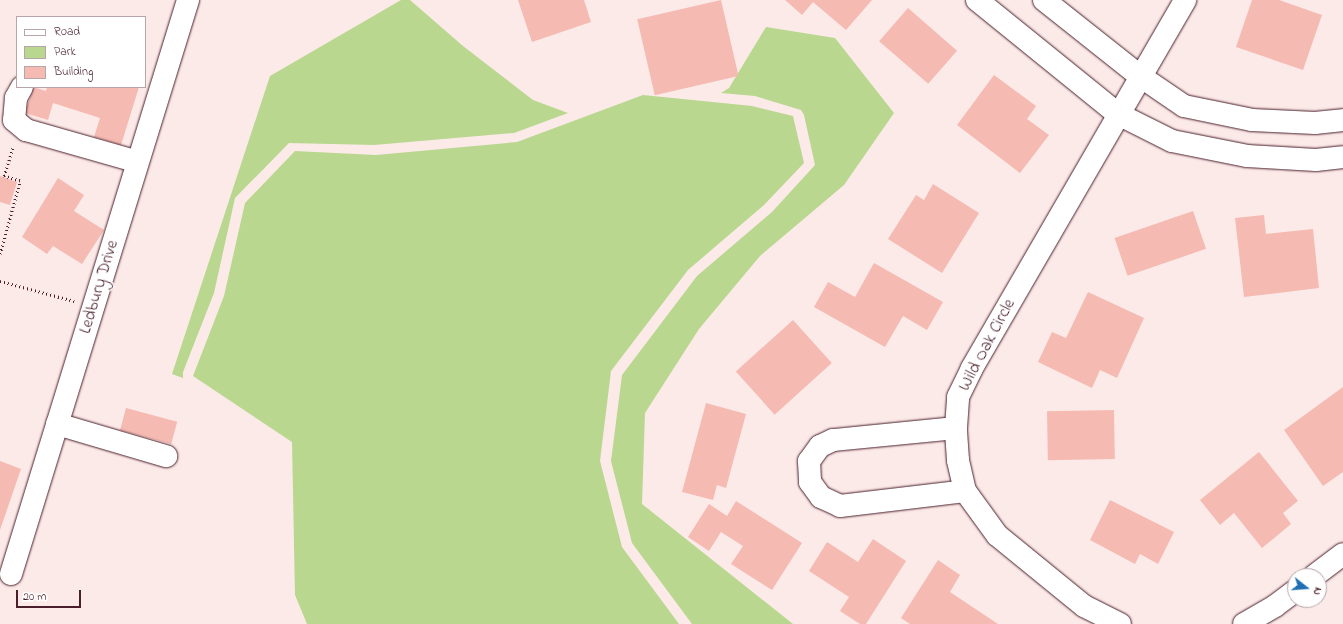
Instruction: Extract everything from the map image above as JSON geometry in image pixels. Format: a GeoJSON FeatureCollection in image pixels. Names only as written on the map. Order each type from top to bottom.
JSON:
{"type":"FeatureCollection","features":[{"type":"Feature","properties":{"kind":"street","name":"Ledbury Drive"},"geometry":{"type":"LineString","coordinates":[[11,574],[188,0]]}},
{"type":"Feature","properties":{"kind":"street"},"geometry":{"type":"LineString","coordinates":[[977,0],[1118,114],[1172,141],[1247,156],[1316,160],[1343,157]]}},
{"type":"Feature","properties":{"kind":"street"},"geometry":{"type":"LineString","coordinates":[[1044,0],[1140,76],[1184,106],[1252,120],[1315,124],[1343,120]]}},
{"type":"Feature","properties":{"kind":"street","name":"Wild Oak Circle"},"geometry":{"type":"LineString","coordinates":[[1120,624],[1084,606],[997,535],[965,490],[958,460],[956,428],[958,397],[972,368],[1185,0]]}},
{"type":"Feature","properties":{"kind":"street"},"geometry":{"type":"LineString","coordinates":[[21,88],[16,98],[14,120],[26,130],[138,162]]}},
{"type":"Feature","properties":{"kind":"street"},"geometry":{"type":"LineString","coordinates":[[57,424],[166,456]]}},
{"type":"Feature","properties":{"kind":"street"},"geometry":{"type":"LineString","coordinates":[[956,428],[833,440],[820,446],[810,461],[810,482],[821,497],[840,506],[965,490]]}},
{"type":"Feature","properties":{"kind":"street"},"geometry":{"type":"LineString","coordinates":[[1325,568],[1343,554]]}},
{"type":"Feature","properties":{"kind":"street"},"geometry":{"type":"LineString","coordinates":[[1244,624],[1275,606],[1287,597]]}},
{"type":"Feature","properties":{"kind":"path"},"geometry":{"type":"LineString","coordinates":[[4,176],[20,124]]}},
{"type":"Feature","properties":{"kind":"path"},"geometry":{"type":"LineString","coordinates":[[0,175],[20,181],[0,254]]}},
{"type":"Feature","properties":{"kind":"path"},"geometry":{"type":"LineString","coordinates":[[0,281],[93,306]]}},
{"type":"Feature","properties":{"kind":"green space"},"geometry":{"type":"Polygon","coordinates":[[[401,0],[410,0],[463,46],[533,100],[568,113],[514,133],[374,145],[289,143],[235,198],[214,293],[183,372],[183,378],[172,374],[270,76],[401,0]]]}},
{"type":"Feature","properties":{"kind":"green space"},"geometry":{"type":"Polygon","coordinates":[[[766,27],[835,38],[894,113],[844,185],[760,256],[699,329],[645,413],[642,504],[793,624],[692,624],[632,543],[611,461],[622,375],[697,276],[772,212],[815,165],[804,115],[801,110],[755,96],[721,93],[729,88],[766,27]]]}},
{"type":"Feature","properties":{"kind":"green space"},"geometry":{"type":"Polygon","coordinates":[[[643,95],[752,106],[793,116],[804,163],[764,205],[688,270],[611,371],[600,461],[622,547],[679,624],[307,624],[295,595],[292,442],[193,376],[224,296],[245,203],[295,151],[376,155],[517,142],[643,95]]]}},
{"type":"Feature","properties":{"kind":"building"},"geometry":{"type":"Polygon","coordinates":[[[518,0],[584,0],[591,22],[532,42],[518,0]]]}},
{"type":"Feature","properties":{"kind":"building"},"geometry":{"type":"Polygon","coordinates":[[[721,0],[739,76],[655,95],[637,19],[721,0]]]}},
{"type":"Feature","properties":{"kind":"building"},"geometry":{"type":"Polygon","coordinates":[[[785,0],[872,0],[846,30],[813,2],[802,15],[785,0]]]}},
{"type":"Feature","properties":{"kind":"building"},"geometry":{"type":"Polygon","coordinates":[[[1252,0],[1279,0],[1322,15],[1303,70],[1236,47],[1252,0]]]}},
{"type":"Feature","properties":{"kind":"building"},"geometry":{"type":"Polygon","coordinates":[[[908,8],[957,51],[928,84],[879,41],[908,8]]]}},
{"type":"Feature","properties":{"kind":"building"},"geometry":{"type":"Polygon","coordinates":[[[994,75],[1036,106],[1027,119],[1049,135],[1020,173],[957,125],[994,75]]]}},
{"type":"Feature","properties":{"kind":"building"},"geometry":{"type":"Polygon","coordinates":[[[33,88],[46,91],[47,88],[139,88],[121,145],[94,137],[100,118],[53,103],[48,120],[25,113],[33,88]]]}},
{"type":"Feature","properties":{"kind":"building"},"geometry":{"type":"Polygon","coordinates":[[[0,176],[17,182],[10,205],[0,202],[0,176]]]}},
{"type":"Feature","properties":{"kind":"building"},"geometry":{"type":"Polygon","coordinates":[[[58,178],[84,195],[74,211],[104,230],[82,264],[53,246],[47,254],[22,237],[58,178]]]}},
{"type":"Feature","properties":{"kind":"building"},"geometry":{"type":"Polygon","coordinates":[[[933,184],[979,213],[942,273],[888,239],[916,195],[924,200],[933,184]]]}},
{"type":"Feature","properties":{"kind":"building"},"geometry":{"type":"Polygon","coordinates":[[[1193,211],[1206,249],[1128,276],[1115,238],[1193,211]]]}},
{"type":"Feature","properties":{"kind":"building"},"geometry":{"type":"Polygon","coordinates":[[[1264,215],[1266,234],[1313,229],[1319,288],[1244,297],[1235,218],[1264,215]]]}},
{"type":"Feature","properties":{"kind":"building"},"geometry":{"type":"Polygon","coordinates":[[[874,263],[943,302],[927,330],[903,316],[885,347],[814,307],[828,282],[855,297],[874,263]]]}},
{"type":"Feature","properties":{"kind":"building"},"geometry":{"type":"Polygon","coordinates":[[[1088,292],[1144,318],[1117,378],[1100,370],[1092,388],[1038,362],[1052,332],[1066,338],[1088,292]]]}},
{"type":"Feature","properties":{"kind":"building"},"geometry":{"type":"Polygon","coordinates":[[[793,320],[832,363],[775,415],[736,372],[793,320]]]}},
{"type":"Feature","properties":{"kind":"building"},"geometry":{"type":"Polygon","coordinates":[[[1343,387],[1343,472],[1323,486],[1284,430],[1343,387]]]}},
{"type":"Feature","properties":{"kind":"building"},"geometry":{"type":"Polygon","coordinates":[[[706,403],[746,414],[726,488],[717,485],[713,500],[682,492],[706,403]]]}},
{"type":"Feature","properties":{"kind":"building"},"geometry":{"type":"Polygon","coordinates":[[[126,408],[177,422],[171,444],[120,430],[126,408]]]}},
{"type":"Feature","properties":{"kind":"building"},"geometry":{"type":"Polygon","coordinates":[[[1114,410],[1115,459],[1048,460],[1047,411],[1114,410]]]}},
{"type":"Feature","properties":{"kind":"building"},"geometry":{"type":"Polygon","coordinates":[[[1259,452],[1298,501],[1283,513],[1291,524],[1262,548],[1234,513],[1220,525],[1200,500],[1259,452]]]}},
{"type":"Feature","properties":{"kind":"building"},"geometry":{"type":"Polygon","coordinates":[[[0,461],[21,469],[0,530],[0,461]]]}},
{"type":"Feature","properties":{"kind":"building"},"geometry":{"type":"Polygon","coordinates":[[[1110,500],[1174,532],[1158,564],[1140,554],[1135,564],[1090,540],[1110,500]]]}},
{"type":"Feature","properties":{"kind":"building"},"geometry":{"type":"Polygon","coordinates":[[[736,501],[802,543],[772,590],[731,564],[743,546],[721,532],[709,551],[688,537],[709,504],[727,516],[736,501]]]}},
{"type":"Feature","properties":{"kind":"building"},"geometry":{"type":"Polygon","coordinates":[[[873,539],[906,561],[866,624],[860,624],[840,611],[849,597],[809,571],[827,542],[858,562],[873,539]]]}},
{"type":"Feature","properties":{"kind":"building"},"geometry":{"type":"Polygon","coordinates":[[[938,560],[960,575],[950,592],[998,624],[910,624],[901,618],[938,560]]]}}]}
